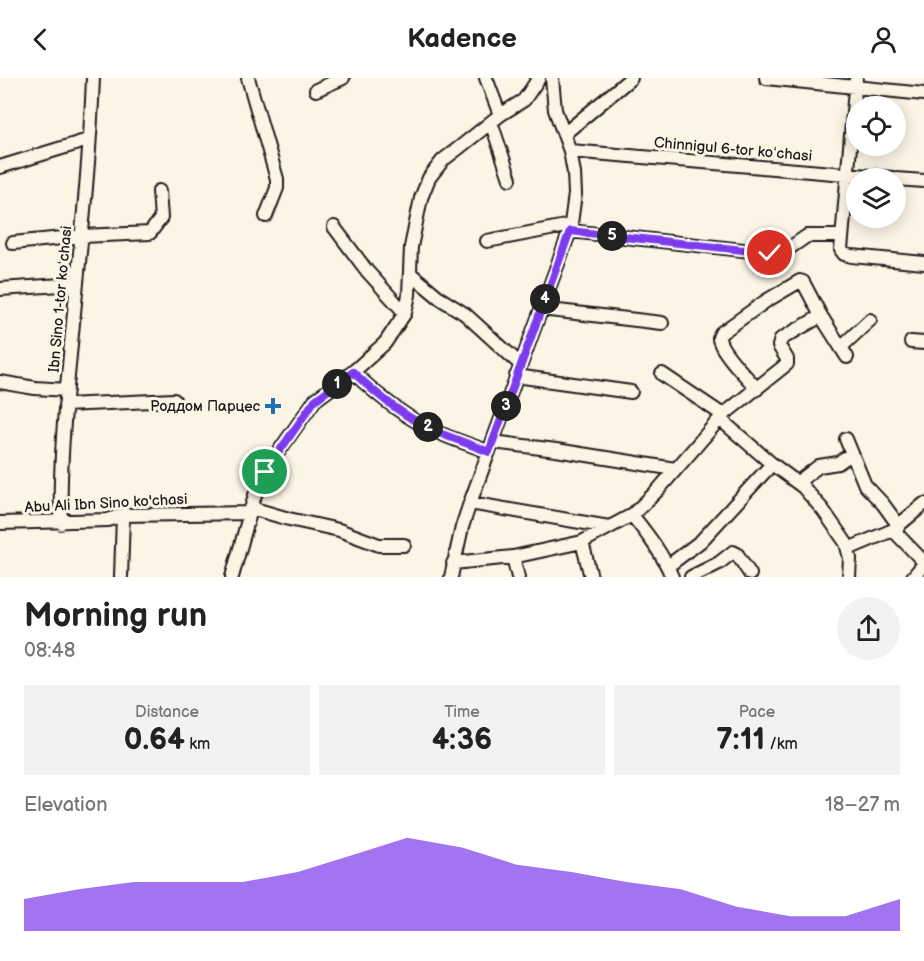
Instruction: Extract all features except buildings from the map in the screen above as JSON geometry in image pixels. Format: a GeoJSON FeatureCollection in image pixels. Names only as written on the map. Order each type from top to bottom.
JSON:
{"type":"FeatureCollection","features":[{"type":"Feature","properties":{"kind":"street","name":"Ibn Sino 1-tor koʻchasi"},"geometry":{"type":"LineString","coordinates":[[62,522],[60,485],[65,405],[82,236],[93,78]]}},
{"type":"Feature","properties":{"kind":"street"},"geometry":{"type":"LineString","coordinates":[[248,78],[277,179],[277,188],[266,216]]}},
{"type":"Feature","properties":{"kind":"street"},"geometry":{"type":"LineString","coordinates":[[316,90],[343,78]]}},
{"type":"Feature","properties":{"kind":"street"},"geometry":{"type":"LineString","coordinates":[[486,78],[510,180]]}},
{"type":"Feature","properties":{"kind":"street"},"geometry":{"type":"LineString","coordinates":[[232,577],[250,510],[265,472],[315,400],[353,372],[384,343],[405,313],[411,274],[411,246],[421,198],[429,178],[443,160],[524,100],[539,78]]}},
{"type":"Feature","properties":{"kind":"street"},"geometry":{"type":"LineString","coordinates":[[451,577],[470,503],[571,228],[575,194],[574,173],[570,151],[555,110],[552,78]]}},
{"type":"Feature","properties":{"kind":"street"},"geometry":{"type":"LineString","coordinates":[[564,134],[631,78]]}},
{"type":"Feature","properties":{"kind":"street"},"geometry":{"type":"LineString","coordinates":[[766,78],[856,82],[924,94]]}},
{"type":"Feature","properties":{"kind":"street"},"geometry":{"type":"LineString","coordinates":[[848,168],[856,82]]}},
{"type":"Feature","properties":{"kind":"street"},"geometry":{"type":"LineString","coordinates":[[0,167],[88,140]]}},
{"type":"Feature","properties":{"kind":"street","name":"Chinnigul 6-tor koʻchasi"},"geometry":{"type":"LineString","coordinates":[[570,151],[846,174]]}},
{"type":"Feature","properties":{"kind":"street","name":"Chinnigul 6-tor koʻchasi"},"geometry":{"type":"LineString","coordinates":[[906,180],[924,181]]}},
{"type":"Feature","properties":{"kind":"street"},"geometry":{"type":"LineString","coordinates":[[846,183],[840,236],[841,250],[848,256],[924,263]]}},
{"type":"Feature","properties":{"kind":"street"},"geometry":{"type":"LineString","coordinates":[[13,243],[82,236],[150,233],[160,218],[159,191]]}},
{"type":"Feature","properties":{"kind":"street"},"geometry":{"type":"LineString","coordinates":[[334,227],[367,271],[405,313]]}},
{"type":"Feature","properties":{"kind":"street"},"geometry":{"type":"LineString","coordinates":[[487,241],[571,228],[770,253],[788,249],[807,236],[840,236]]}},
{"type":"Feature","properties":{"kind":"street"},"geometry":{"type":"LineString","coordinates":[[411,274],[441,299],[465,314],[518,370],[632,393]]}},
{"type":"Feature","properties":{"kind":"street"},"geometry":{"type":"LineString","coordinates":[[757,389],[719,339],[721,333],[766,301],[801,281],[803,282],[844,352],[870,320]]}},
{"type":"Feature","properties":{"kind":"street"},"geometry":{"type":"LineString","coordinates":[[0,289],[77,284]]}},
{"type":"Feature","properties":{"kind":"street"},"geometry":{"type":"LineString","coordinates":[[541,309],[662,323]]}},
{"type":"Feature","properties":{"kind":"street"},"geometry":{"type":"LineString","coordinates":[[453,563],[513,557],[582,542],[632,515],[658,490],[722,417],[787,364],[787,359],[779,346],[781,339],[821,316]]}},
{"type":"Feature","properties":{"kind":"street"},"geometry":{"type":"LineString","coordinates":[[353,372],[382,399],[435,431],[491,447],[556,450],[675,470]]}},
{"type":"Feature","properties":{"kind":"street"},"geometry":{"type":"LineString","coordinates":[[662,374],[722,417],[772,464],[798,482],[823,510],[846,543],[849,577]]}},
{"type":"Feature","properties":{"kind":"street"},"geometry":{"type":"LineString","coordinates":[[0,382],[35,388],[67,390]]}},
{"type":"Feature","properties":{"kind":"street"},"geometry":{"type":"LineString","coordinates":[[65,405],[174,400]]}},
{"type":"Feature","properties":{"kind":"street"},"geometry":{"type":"LineString","coordinates":[[846,439],[868,490],[883,504],[896,528],[924,563],[913,577]]}},
{"type":"Feature","properties":{"kind":"street"},"geometry":{"type":"LineString","coordinates":[[798,482],[819,466],[838,463],[851,454]]}},
{"type":"Feature","properties":{"kind":"street"},"geometry":{"type":"LineString","coordinates":[[632,515],[670,572],[772,464]]}},
{"type":"Feature","properties":{"kind":"street"},"geometry":{"type":"LineString","coordinates":[[470,503],[609,527]]}},
{"type":"Feature","properties":{"kind":"street"},"geometry":{"type":"LineString","coordinates":[[848,549],[896,528],[924,504]]}},
{"type":"Feature","properties":{"kind":"street","name":"Abu Ali Ibn Sino ko'chasi"},"geometry":{"type":"LineString","coordinates":[[0,523],[108,520],[123,515],[250,510],[339,530],[379,545],[404,545]]}},
{"type":"Feature","properties":{"kind":"street"},"geometry":{"type":"LineString","coordinates":[[121,577],[123,515]]}},
{"type":"Feature","properties":{"kind":"street"},"geometry":{"type":"LineString","coordinates":[[582,542],[591,577]]}},
{"type":"Feature","properties":{"kind":"street"},"geometry":{"type":"LineString","coordinates":[[691,577],[719,563],[733,552],[737,554],[750,574]]}},
{"type":"Feature","properties":{"kind":"street"},"geometry":{"type":"LineString","coordinates":[[513,557],[518,577]]}},
{"type":"Feature","properties":{"kind":"place","name":"Роддом Парцес"},"geometry":{"type":"Point","coordinates":[273,406]}},
{"type":"Feature","properties":{"kind":"route"},"geometry":{"type":"LineString","coordinates":[[265,472],[315,400],[353,372],[382,399],[402,412],[435,431],[489,452],[570,231],[770,253]]}}]}
